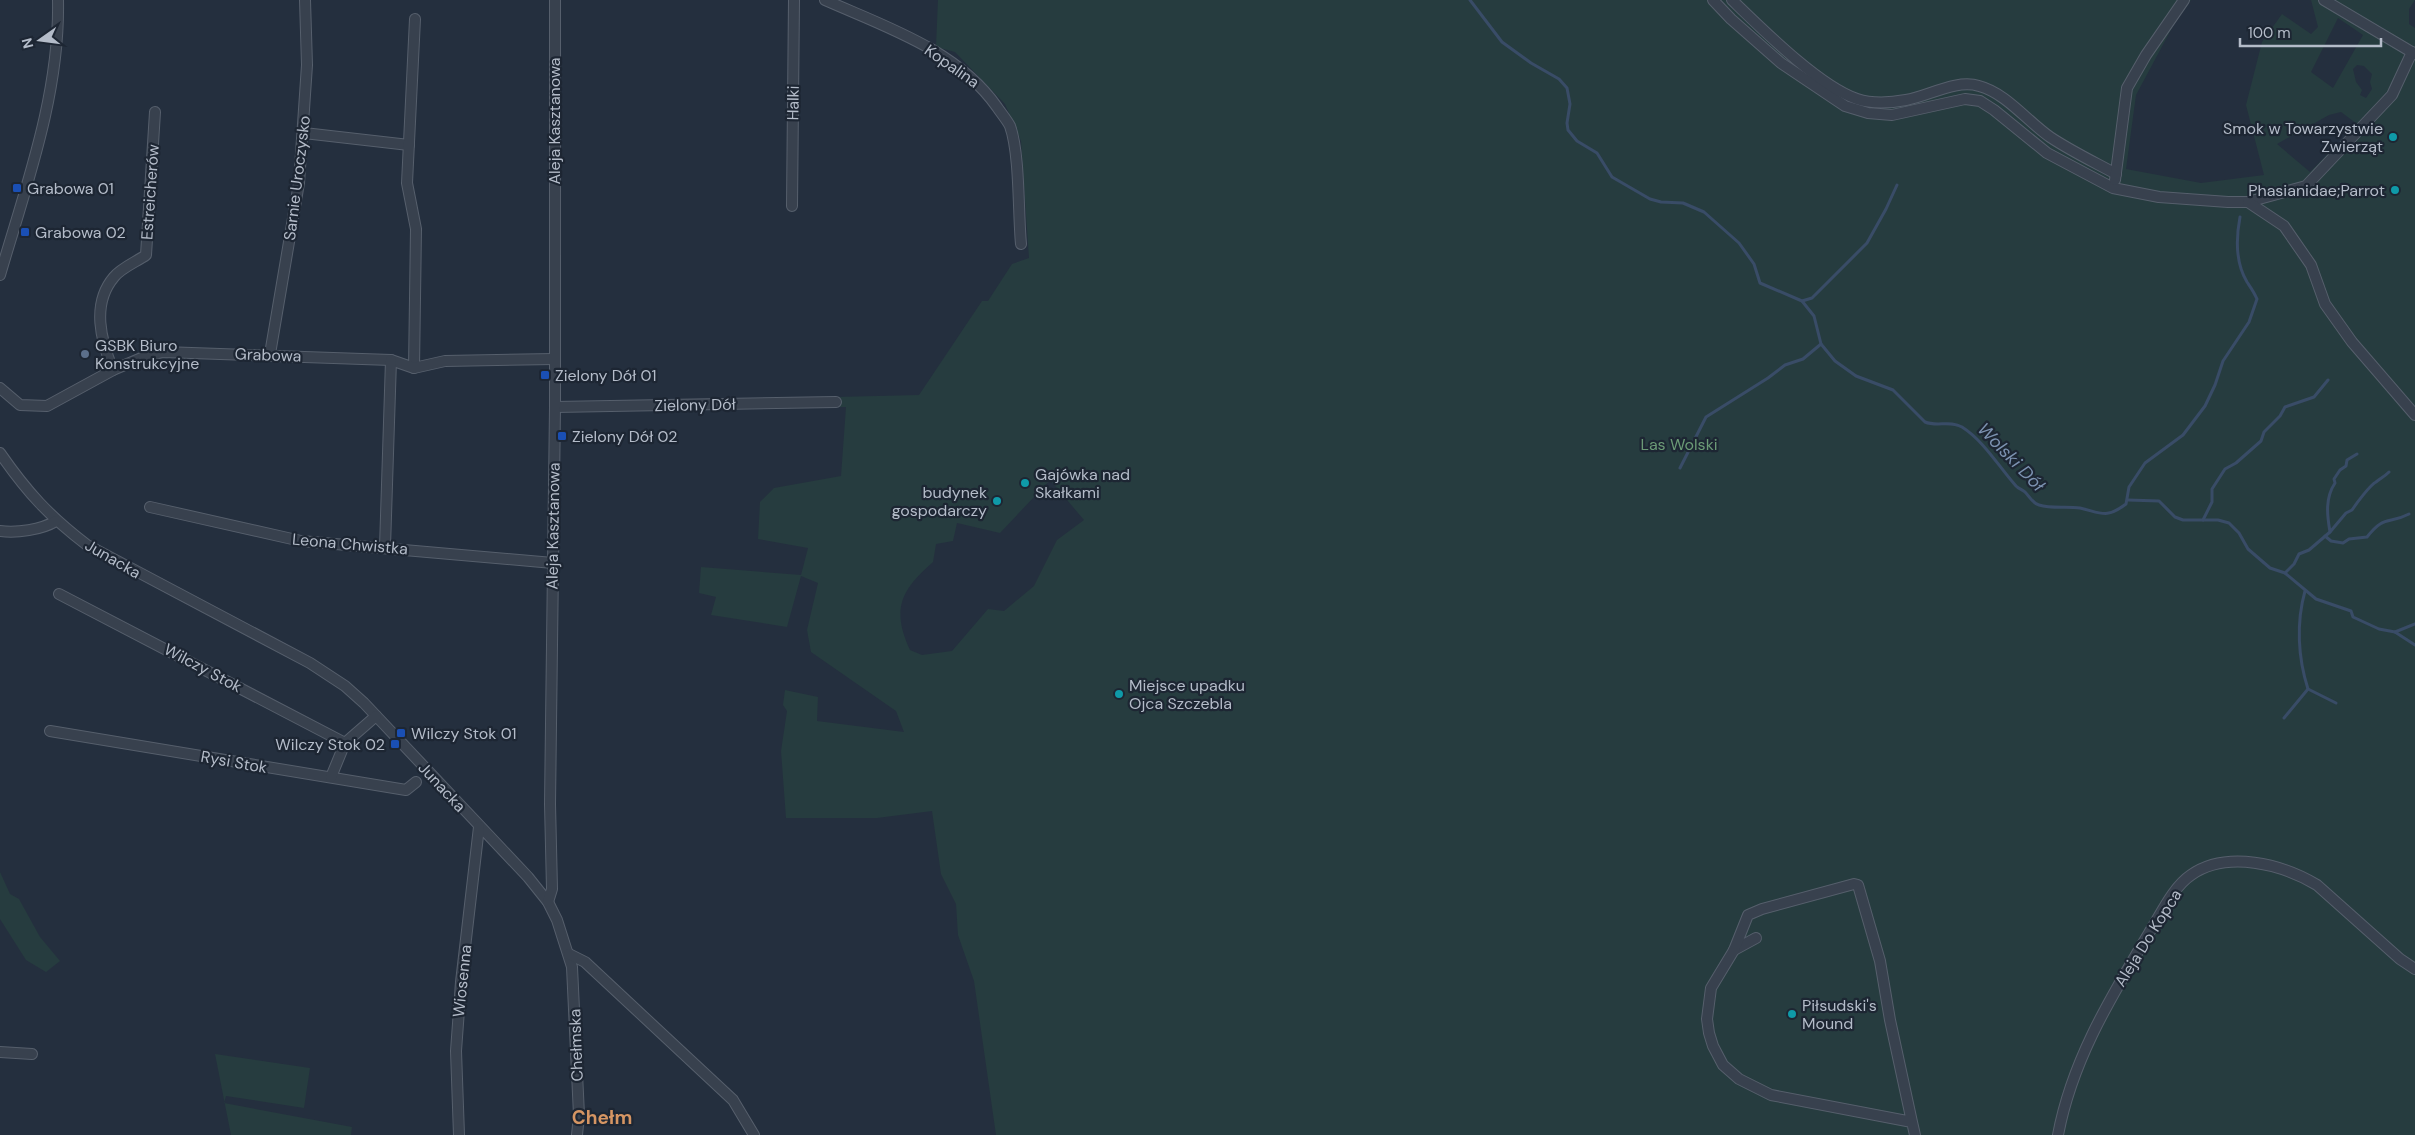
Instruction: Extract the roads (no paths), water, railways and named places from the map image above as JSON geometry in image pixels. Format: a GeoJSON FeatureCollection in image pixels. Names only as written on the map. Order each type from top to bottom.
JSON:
{"type":"FeatureCollection","features":[{"type":"Feature","properties":{"kind":"street"},"geometry":{"type":"LineString","coordinates":[[0,275],[50,99],[57,50],[58,0]]}},
{"type":"Feature","properties":{"kind":"street","name":"Sarnie Uroczysko"},"geometry":{"type":"LineString","coordinates":[[270,354],[299,183],[304,132],[307,65],[305,0]]}},
{"type":"Feature","properties":{"kind":"street","name":"Aleja Kasztanowa"},"geometry":{"type":"LineString","coordinates":[[548,902],[552,889],[550,804],[555,407],[555,0]]}},
{"type":"Feature","properties":{"kind":"street","name":"Halki"},"geometry":{"type":"LineString","coordinates":[[792,206],[794,0]]}},
{"type":"Feature","properties":{"kind":"street","name":"Kopalina"},"geometry":{"type":"LineString","coordinates":[[824,0],[885,25],[922,45],[980,84],[1010,126],[1014,148],[1021,244]]}},
{"type":"Feature","properties":{"kind":"street"},"geometry":{"type":"LineString","coordinates":[[1713,0],[1731,19],[1781,63],[1845,106],[1868,113],[1892,115],[1965,99],[1980,101],[2047,153],[2113,188],[2159,197],[2248,202],[2306,186],[2392,95],[2414,53],[2324,0]]}},
{"type":"Feature","properties":{"kind":"street"},"geometry":{"type":"LineString","coordinates":[[1732,0],[1791,54],[1838,90],[1857,99],[1882,103],[1906,100],[1965,84],[1979,86],[1999,96],[2062,145],[2116,174]]}},
{"type":"Feature","properties":{"kind":"street"},"geometry":{"type":"LineString","coordinates":[[2113,188],[2127,88],[2146,55],[2184,0]]}},
{"type":"Feature","properties":{"kind":"street"},"geometry":{"type":"LineString","coordinates":[[416,19],[407,183],[416,229],[414,368],[445,361],[554,359]]}},
{"type":"Feature","properties":{"kind":"street","name":"Estreicherów"},"geometry":{"type":"LineString","coordinates":[[113,370],[104,343],[99,319],[102,296],[114,276],[146,255],[155,112]]}},
{"type":"Feature","properties":{"kind":"street"},"geometry":{"type":"LineString","coordinates":[[304,132],[409,145]]}},
{"type":"Feature","properties":{"kind":"street"},"geometry":{"type":"LineString","coordinates":[[2248,202],[2284,226],[2311,264],[2325,304],[2352,342],[2415,415]]}},
{"type":"Feature","properties":{"kind":"street","name":"Grabowa"},"geometry":{"type":"LineString","coordinates":[[0,388],[20,405],[46,406],[113,370],[163,352],[270,354],[391,360],[414,368]]}},
{"type":"Feature","properties":{"kind":"street"},"geometry":{"type":"LineString","coordinates":[[385,547],[391,360]]}},
{"type":"Feature","properties":{"kind":"street","name":"Zielony Dół"},"geometry":{"type":"LineString","coordinates":[[555,407],[836,402]]}},
{"type":"Feature","properties":{"kind":"street","name":"Junacka"},"geometry":{"type":"LineString","coordinates":[[0,452],[34,500],[56,521],[87,545],[310,663],[345,686],[376,716],[528,877],[548,902],[557,920],[569,954]]}},
{"type":"Feature","properties":{"kind":"street","name":"Leona Chwistka"},"geometry":{"type":"LineString","coordinates":[[150,508],[301,541],[553,563]]}},
{"type":"Feature","properties":{"kind":"street"},"geometry":{"type":"LineString","coordinates":[[0,531],[11,532],[48,526],[56,521]]}},
{"type":"Feature","properties":{"kind":"street","name":"Wilczy Stok"},"geometry":{"type":"LineString","coordinates":[[59,594],[345,743]]}},
{"type":"Feature","properties":{"kind":"street"},"geometry":{"type":"LineString","coordinates":[[331,777],[345,743],[376,716]]}},
{"type":"Feature","properties":{"kind":"street","name":"Rysi Stok"},"geometry":{"type":"LineString","coordinates":[[50,731],[406,790],[416,782]]}},
{"type":"Feature","properties":{"kind":"street","name":"Wiosenna"},"geometry":{"type":"LineString","coordinates":[[459,1135],[456,1051],[461,982],[479,827]]}},
{"type":"Feature","properties":{"kind":"street","name":"Aleja Do Kopca"},"geometry":{"type":"LineString","coordinates":[[2058,1135],[2063,1110],[2079,1061],[2104,1008],[2166,905],[2191,875],[2212,865],[2230,862],[2258,864],[2302,876],[2317,885],[2400,959],[2415,969]]}},
{"type":"Feature","properties":{"kind":"street"},"geometry":{"type":"LineString","coordinates":[[1912,1122],[1771,1095],[1753,1088],[1728,1070],[1713,1046],[1708,1020],[1711,988],[1734,950],[1748,915],[1762,909],[1854,884],[1860,889],[1880,961],[1890,1020],[1915,1135]]}},
{"type":"Feature","properties":{"kind":"street"},"geometry":{"type":"LineString","coordinates":[[1734,950],[1756,938]]}},
{"type":"Feature","properties":{"kind":"street"},"geometry":{"type":"LineString","coordinates":[[569,954],[585,962],[733,1100],[754,1135]]}},
{"type":"Feature","properties":{"kind":"street","name":"Chełmska"},"geometry":{"type":"LineString","coordinates":[[569,954],[574,982],[579,1115],[577,1135]]}},
{"type":"Feature","properties":{"kind":"street"},"geometry":{"type":"LineString","coordinates":[[0,1052],[32,1054]]}},
{"type":"Feature","properties":{"kind":"waterway","name":"Wolski Dół"},"geometry":{"type":"LineString","coordinates":[[1470,0],[1502,42],[1531,63],[1559,79],[1567,88],[1570,104],[1567,123],[1568,130],[1577,141],[1597,153],[1612,177],[1650,199],[1661,202],[1683,203],[1704,212],[1739,243],[1754,264],[1760,283],[1802,301],[1814,316],[1821,344],[1835,361],[1856,376],[1893,390],[1925,422],[1953,424],[1962,427],[1977,439],[2016,486],[2039,505],[2080,508],[2104,514],[2119,509],[2126,504],[2129,487],[2145,463],[2183,435],[2205,406],[2223,361],[2249,322],[2257,299],[2243,274],[2238,258],[2237,242],[2240,217]]}},
{"type":"Feature","properties":{"kind":"waterway"},"geometry":{"type":"LineString","coordinates":[[1802,301],[1812,298],[1867,243],[1897,185]]}},
{"type":"Feature","properties":{"kind":"waterway"},"geometry":{"type":"LineString","coordinates":[[1680,468],[1706,417],[1768,378],[1785,365],[1803,359],[1821,344]]}},
{"type":"Feature","properties":{"kind":"waterway"},"geometry":{"type":"LineString","coordinates":[[2203,520],[2212,502],[2212,489],[2225,469],[2236,463],[2261,441],[2264,432],[2280,416],[2285,407],[2314,397],[2328,380]]}},
{"type":"Feature","properties":{"kind":"waterway"},"geometry":{"type":"LineString","coordinates":[[2285,573],[2294,564],[2299,554],[2309,550],[2330,532],[2328,507],[2335,483],[2334,479],[2340,470],[2346,466],[2347,460],[2357,454]]}},
{"type":"Feature","properties":{"kind":"waterway"},"geometry":{"type":"LineString","coordinates":[[2330,532],[2346,513],[2352,510],[2370,487],[2389,472]]}},
{"type":"Feature","properties":{"kind":"waterway"},"geometry":{"type":"LineString","coordinates":[[2128,500],[2159,501],[2175,517],[2183,520],[2218,520],[2229,523],[2239,533],[2248,549],[2270,568],[2285,573],[2316,599],[2351,611],[2353,617],[2379,629],[2395,632],[2415,645]]}},
{"type":"Feature","properties":{"kind":"waterway"},"geometry":{"type":"LineString","coordinates":[[2325,536],[2331,541],[2343,543],[2349,539],[2367,537],[2378,525],[2409,514]]}},
{"type":"Feature","properties":{"kind":"waterway"},"geometry":{"type":"LineString","coordinates":[[2305,591],[2300,615],[2299,640],[2302,665],[2308,689],[2336,703]]}},
{"type":"Feature","properties":{"kind":"waterway"},"geometry":{"type":"LineString","coordinates":[[2395,632],[2415,624]]}},
{"type":"Feature","properties":{"kind":"waterway"},"geometry":{"type":"LineString","coordinates":[[2284,718],[2308,689]]}},
{"type":"Feature","properties":{"kind":"place","name":"Smok w Towarzystwie Zwierząt"},"geometry":{"type":"Point","coordinates":[2393,137]}},
{"type":"Feature","properties":{"kind":"place","name":"Grabowa 01"},"geometry":{"type":"Point","coordinates":[17,188]}},
{"type":"Feature","properties":{"kind":"place","name":"Phasianidae;Parrot"},"geometry":{"type":"Point","coordinates":[2395,190]}},
{"type":"Feature","properties":{"kind":"place","name":"Grabowa 02"},"geometry":{"type":"Point","coordinates":[25,232]}},
{"type":"Feature","properties":{"kind":"place","name":"GSBK Biuro Konstrukcyjne"},"geometry":{"type":"Point","coordinates":[85,354]}},
{"type":"Feature","properties":{"kind":"place","name":"Zielony Dół 01"},"geometry":{"type":"Point","coordinates":[545,375]}},
{"type":"Feature","properties":{"kind":"place","name":"Zielony Dół 02"},"geometry":{"type":"Point","coordinates":[562,436]}},
{"type":"Feature","properties":{"kind":"place","name":"Gajówka nad Skałkami"},"geometry":{"type":"Point","coordinates":[1025,483]}},
{"type":"Feature","properties":{"kind":"place","name":"budynek gospodarczy"},"geometry":{"type":"Point","coordinates":[997,501]}},
{"type":"Feature","properties":{"kind":"place","name":"Miejsce upadku Ojca Szczebla"},"geometry":{"type":"Point","coordinates":[1119,694]}},
{"type":"Feature","properties":{"kind":"place","name":"Wilczy Stok 01"},"geometry":{"type":"Point","coordinates":[401,733]}},
{"type":"Feature","properties":{"kind":"place","name":"Wilczy Stok 02"},"geometry":{"type":"Point","coordinates":[395,744]}},
{"type":"Feature","properties":{"kind":"place","name":"Piłsudski's Mound"},"geometry":{"type":"Point","coordinates":[1792,1014]}},
{"type":"Feature","properties":{"kind":"district","name":"Chełm"},"geometry":{"type":"Point","coordinates":[602,1117]}},
{"type":"Feature","properties":{"kind":"park label","name":"Las Wolski"},"geometry":{"type":"Point","coordinates":[1679,444]}}]}
